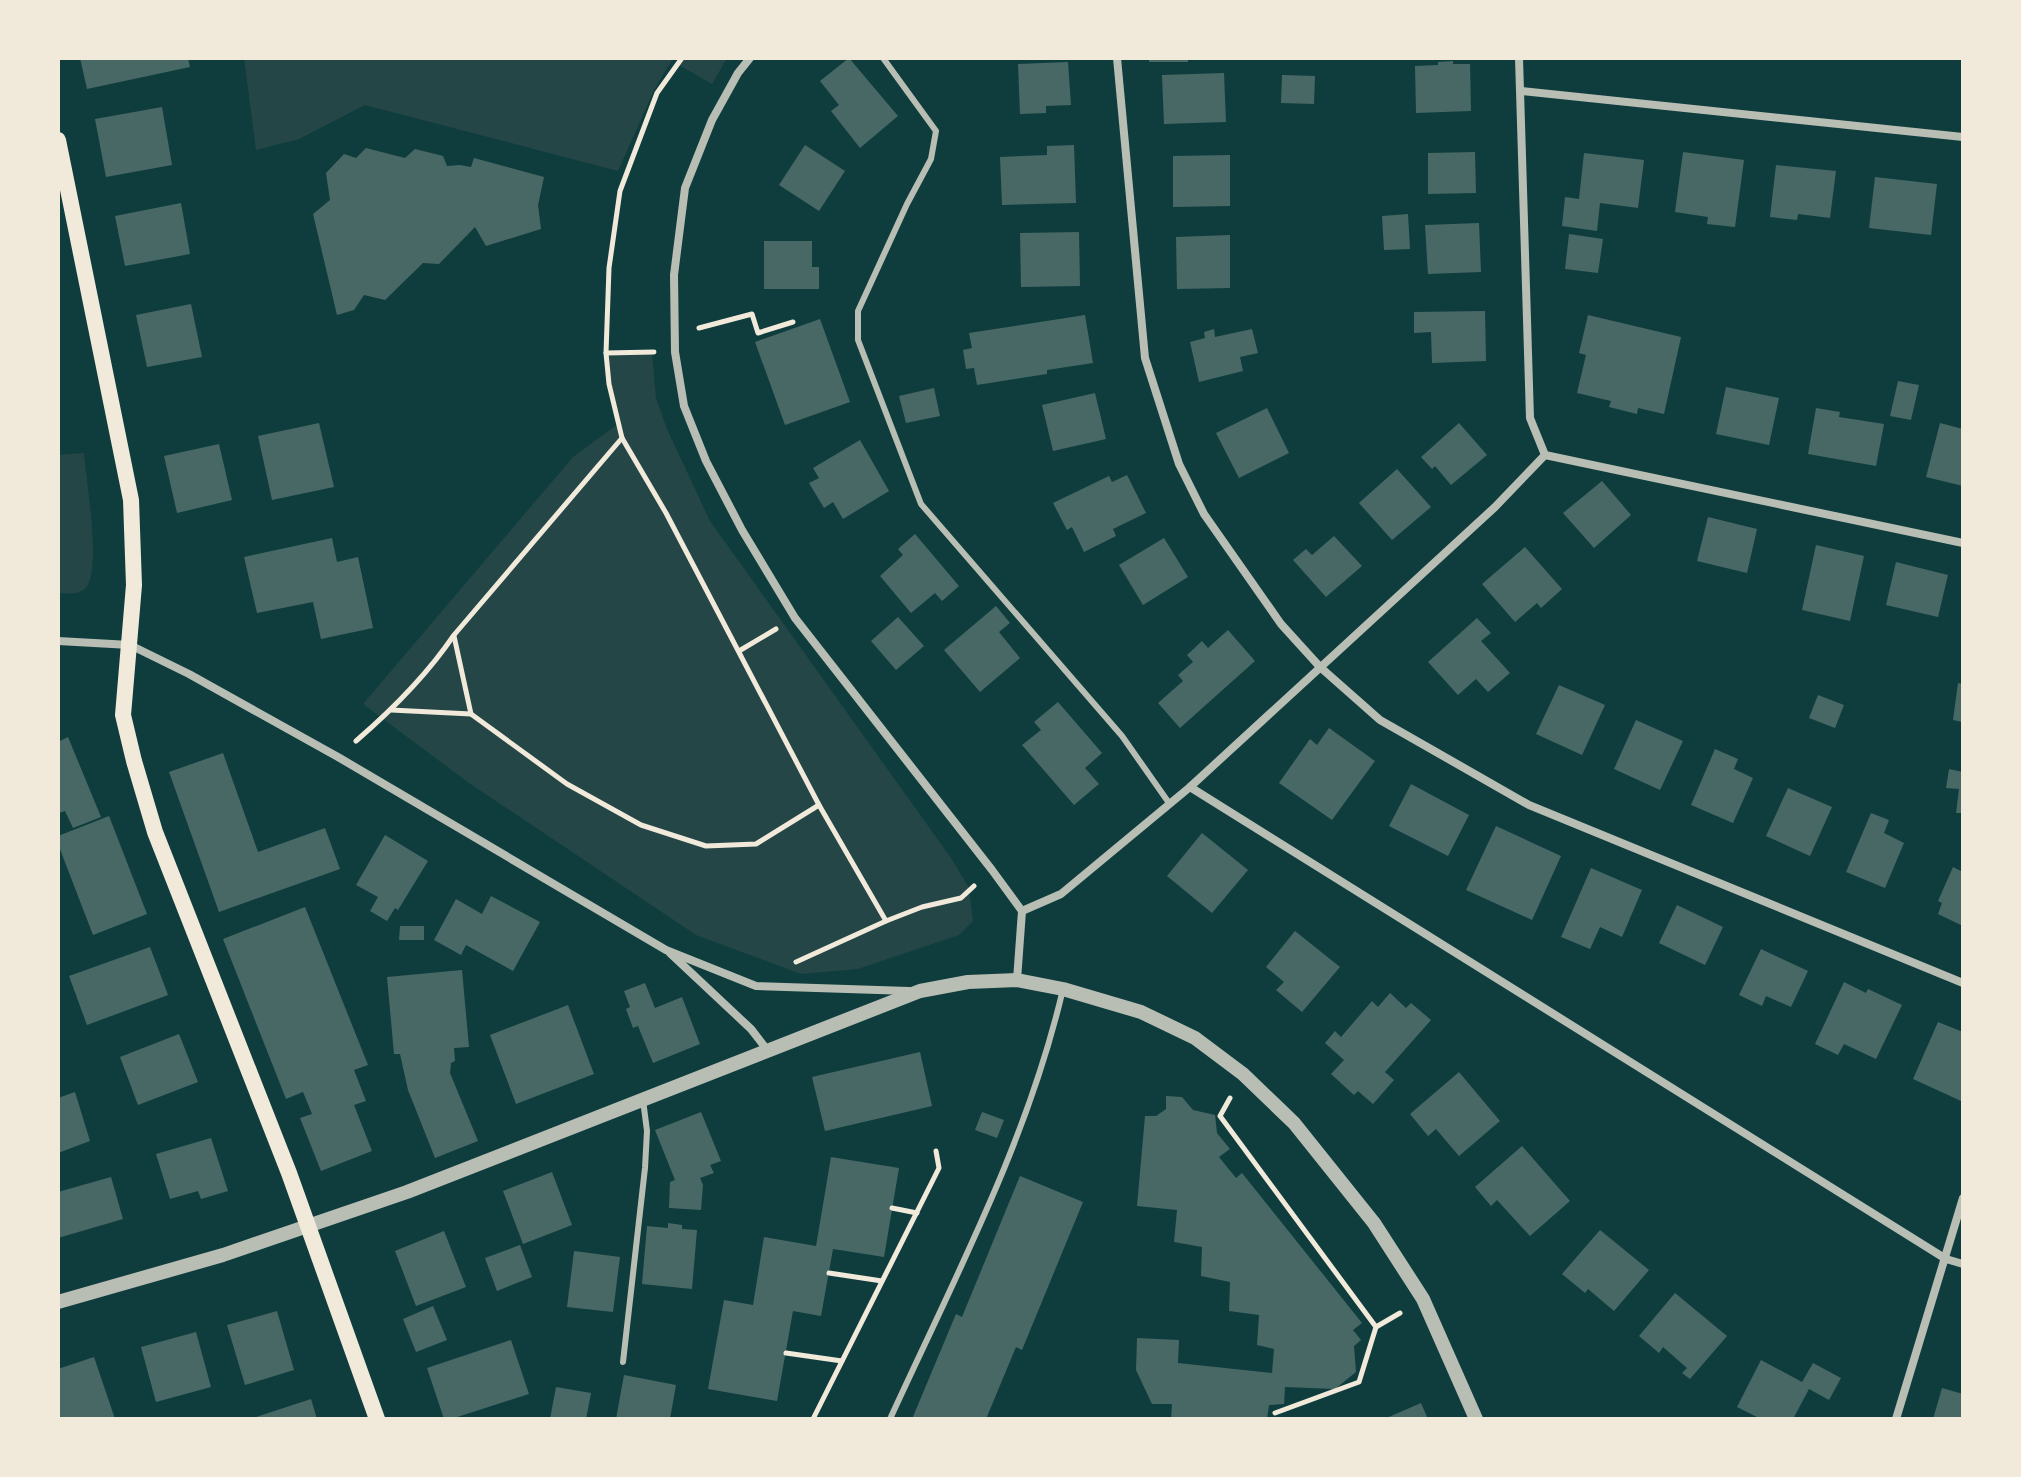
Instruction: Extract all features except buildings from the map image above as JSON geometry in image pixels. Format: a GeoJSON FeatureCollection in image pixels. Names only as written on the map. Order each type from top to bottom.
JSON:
{"type":"FeatureCollection","features":[{"type":"Feature","properties":{"kind":"main road"},"geometry":{"type":"LineString","coordinates":[[58,140],[131,500],[134,585],[123,715],[134,761],[155,832],[309,1227],[377,1419]]}},
{"type":"Feature","properties":{"kind":"street"},"geometry":{"type":"LineString","coordinates":[[750,58],[712,120],[685,188],[674,275],[675,352],[684,406],[706,461],[742,530],[795,618],[1022,911],[1017,980]]}},
{"type":"Feature","properties":{"kind":"street"},"geometry":{"type":"LineString","coordinates":[[1117,58],[1145,358],[1179,464],[1204,514],[1281,624],[1320,667],[1380,720],[1529,805],[1963,983]]}},
{"type":"Feature","properties":{"kind":"street"},"geometry":{"type":"LineString","coordinates":[[1519,58],[1530,418],[1545,455]]}},
{"type":"Feature","properties":{"kind":"street"},"geometry":{"type":"LineString","coordinates":[[1522,91],[1963,137]]}},
{"type":"Feature","properties":{"kind":"street"},"geometry":{"type":"LineString","coordinates":[[1022,911],[1061,894],[1190,787],[1495,507],[1545,455]]}},
{"type":"Feature","properties":{"kind":"street"},"geometry":{"type":"LineString","coordinates":[[1545,455],[1963,543]]}},
{"type":"Feature","properties":{"kind":"street"},"geometry":{"type":"LineString","coordinates":[[58,641],[130,645],[244,703],[666,950],[756,986],[920,991]]}},
{"type":"Feature","properties":{"kind":"street"},"geometry":{"type":"LineString","coordinates":[[1190,787],[1946,1259],[1963,1264]]}},
{"type":"Feature","properties":{"kind":"street"},"geometry":{"type":"LineString","coordinates":[[666,950],[751,1029],[768,1051]]}},
{"type":"Feature","properties":{"kind":"street"},"geometry":{"type":"LineString","coordinates":[[58,1302],[223,1255],[407,1192],[920,991],[968,982],[1017,980],[1063,989],[1141,1012],[1195,1038],[1243,1074],[1294,1123],[1374,1223],[1423,1299],[1476,1419]]}},
{"type":"Feature","properties":{"kind":"street"},"geometry":{"type":"LineString","coordinates":[[1896,1419],[1963,1198]]}},
{"type":"Feature","properties":{"kind":"lane"},"geometry":{"type":"LineString","coordinates":[[883,58],[936,131],[931,159],[858,311],[858,340],[879,396],[921,504],[1122,736],[1169,803]]}},
{"type":"Feature","properties":{"kind":"lane"},"geometry":{"type":"LineString","coordinates":[[890,1419],[1007,1163],[1052,1039],[1063,989]]}},
{"type":"Feature","properties":{"kind":"lane"},"geometry":{"type":"LineString","coordinates":[[623,1362],[645,1168],[647,1131],[643,1100]]}},
{"type":"Feature","properties":{"kind":"path"},"geometry":{"type":"LineString","coordinates":[[682,58],[657,93],[620,191],[609,268],[606,353],[609,384],[622,438],[666,513],[819,805],[886,921],[922,907],[961,898],[992,870]]}},
{"type":"Feature","properties":{"kind":"path"},"geometry":{"type":"LineString","coordinates":[[675,334],[752,314],[758,333],[793,322]]}},
{"type":"Feature","properties":{"kind":"path"},"geometry":{"type":"LineString","coordinates":[[606,353],[675,352]]}},
{"type":"Feature","properties":{"kind":"path"},"geometry":{"type":"LineString","coordinates":[[338,757],[391,710],[438,660],[454,635],[622,438]]}},
{"type":"Feature","properties":{"kind":"path"},"geometry":{"type":"LineString","coordinates":[[739,651],[795,618]]}},
{"type":"Feature","properties":{"kind":"path"},"geometry":{"type":"LineString","coordinates":[[454,635],[471,714]]}},
{"type":"Feature","properties":{"kind":"path"},"geometry":{"type":"LineString","coordinates":[[391,710],[471,714],[567,784],[641,825],[706,846],[756,844],[819,805]]}},
{"type":"Feature","properties":{"kind":"path"},"geometry":{"type":"LineString","coordinates":[[1243,1074],[1220,1116],[1376,1327],[1359,1382],[1275,1413]]}},
{"type":"Feature","properties":{"kind":"path"},"geometry":{"type":"LineString","coordinates":[[813,1419],[939,1168],[936,1151]]}},
{"type":"Feature","properties":{"kind":"path"},"geometry":{"type":"LineString","coordinates":[[892,1208],[917,1213]]}},
{"type":"Feature","properties":{"kind":"path"},"geometry":{"type":"LineString","coordinates":[[829,1273],[882,1281]]}},
{"type":"Feature","properties":{"kind":"path"},"geometry":{"type":"LineString","coordinates":[[786,1353],[842,1361]]}},
{"type":"Feature","properties":{"kind":"shaded area"},"geometry":{"type":"Polygon","coordinates":[[[244,58],[673,58],[654,90],[618,171],[365,105],[299,139],[256,150],[244,58]]]}},
{"type":"Feature","properties":{"kind":"shaded area"},"geometry":{"type":"Polygon","coordinates":[[[682,58],[727,58],[712,84],[677,64],[682,58]]]}},
{"type":"Feature","properties":{"kind":"shaded area"},"geometry":{"type":"Polygon","coordinates":[[[652,352],[656,398],[710,521],[951,858],[969,888],[973,921],[959,935],[858,969],[801,974],[696,935],[469,783],[363,704],[573,457],[618,424],[606,353],[652,352]]]}},
{"type":"Feature","properties":{"kind":"shaded area"},"geometry":{"type":"Polygon","coordinates":[[[84,453],[93,542],[91,576],[81,591],[58,593],[58,455],[84,453]]]}}]}
